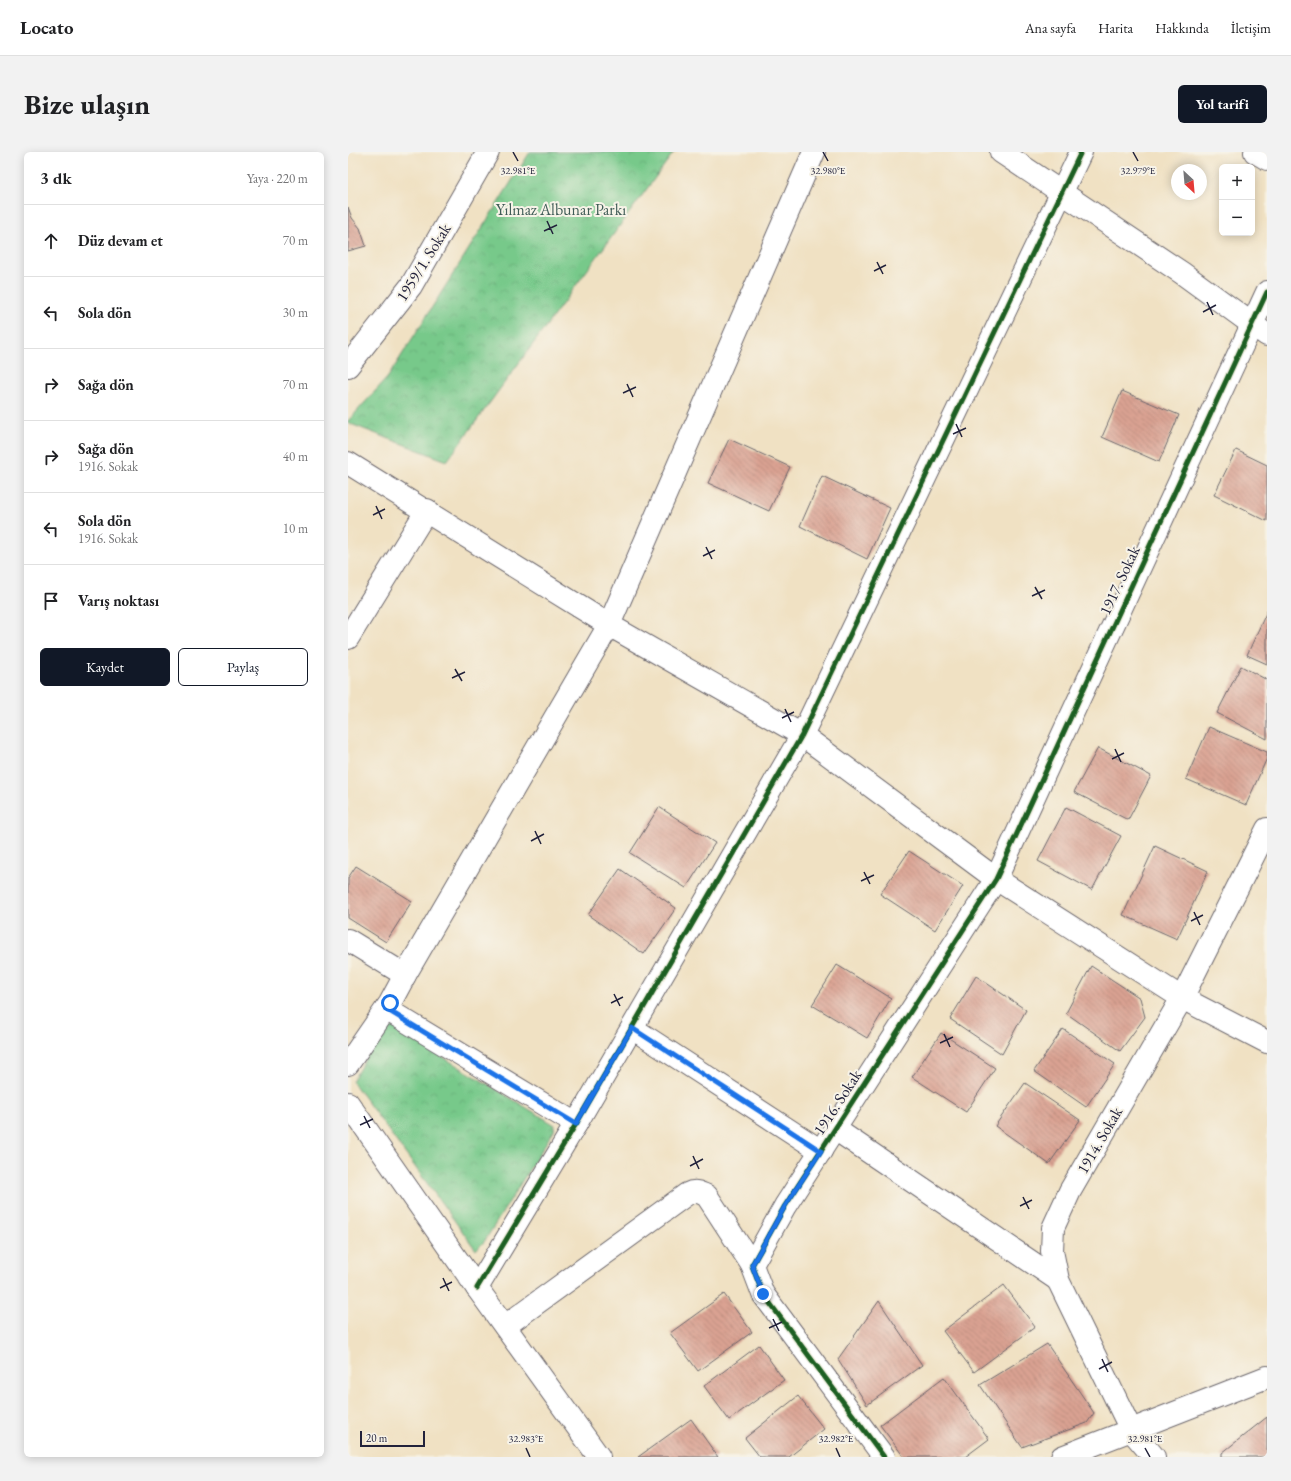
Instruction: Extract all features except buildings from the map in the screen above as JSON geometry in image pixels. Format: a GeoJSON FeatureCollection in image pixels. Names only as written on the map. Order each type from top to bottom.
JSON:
{"type":"FeatureCollection","features":[{"type":"Feature","properties":{"kind":"street"},"geometry":{"type":"LineString","coordinates":[[348,1064],[386,1009],[609,625],[814,152]]}},
{"type":"Feature","properties":{"kind":"street"},"geometry":{"type":"LineString","coordinates":[[1001,152],[1182,273],[1259,329]]}},
{"type":"Feature","properties":{"kind":"street"},"geometry":{"type":"LineString","coordinates":[[478,1288],[576,1124],[802,735],[1081,152]]}},
{"type":"Feature","properties":{"kind":"street"},"geometry":{"type":"LineString","coordinates":[[1255,152],[1267,159]]}},
{"type":"Feature","properties":{"kind":"street","name":"1959/1. Sokak"},"geometry":{"type":"LineString","coordinates":[[348,366],[411,286],[480,153]]}},
{"type":"Feature","properties":{"kind":"street","name":"1917. Sokak"},"geometry":{"type":"LineString","coordinates":[[996,879],[1259,329],[1267,292]]}},
{"type":"Feature","properties":{"kind":"street"},"geometry":{"type":"LineString","coordinates":[[348,463],[427,510],[609,625],[802,735],[996,879],[1182,998],[1267,1042]]}},
{"type":"Feature","properties":{"kind":"street"},"geometry":{"type":"LineString","coordinates":[[348,638],[427,510]]}},
{"type":"Feature","properties":{"kind":"street","name":"1914. Sokak"},"geometry":{"type":"LineString","coordinates":[[1154,1457],[1131,1430],[1058,1280],[1052,1251],[1053,1228],[1070,1191],[1182,998],[1267,829]]}},
{"type":"Feature","properties":{"kind":"street","name":"1916. Sokak"},"geometry":{"type":"LineString","coordinates":[[752,1265],[785,1206],[996,879]]}},
{"type":"Feature","properties":{"kind":"street"},"geometry":{"type":"LineString","coordinates":[[348,940],[405,975]]}},
{"type":"Feature","properties":{"kind":"street"},"geometry":{"type":"LineString","coordinates":[[386,1009],[576,1124]]}},
{"type":"Feature","properties":{"kind":"street"},"geometry":{"type":"LineString","coordinates":[[632,1028],[821,1151]]}},
{"type":"Feature","properties":{"kind":"street"},"geometry":{"type":"LineString","coordinates":[[349,1107],[599,1457]]}},
{"type":"Feature","properties":{"kind":"street"},"geometry":{"type":"LineString","coordinates":[[835,1129],[1058,1280]]}},
{"type":"Feature","properties":{"kind":"street"},"geometry":{"type":"LineString","coordinates":[[505,1326],[687,1194],[693,1191],[699,1191],[707,1196],[752,1265],[763,1294],[884,1457]]}},
{"type":"Feature","properties":{"kind":"street"},"geometry":{"type":"LineString","coordinates":[[1062,1457],[1267,1377]]}},
{"type":"Feature","properties":{"kind":"green space","name":"Yılmaz Albunar Parkı"},"geometry":{"type":"Polygon","coordinates":[[[530,152],[674,152],[447,461],[348,423],[348,421],[388,377],[530,152]]]}},
{"type":"Feature","properties":{"kind":"green space"},"geometry":{"type":"Polygon","coordinates":[[[389,1026],[395,1028],[555,1125],[554,1130],[484,1242],[476,1250],[352,1081],[384,1028],[389,1026]]]}},
{"type":"Feature","properties":{"kind":"cycle path"},"geometry":{"type":"LineString","coordinates":[[477,1288],[576,1124],[802,735],[1081,152]]}},
{"type":"Feature","properties":{"kind":"cycle path"},"geometry":{"type":"LineString","coordinates":[[884,1457],[763,1294],[752,1265],[785,1206],[996,879],[1267,292]]}},
{"type":"Feature","properties":{"kind":"route"},"geometry":{"type":"LineString","coordinates":[[390,1003],[386,1009],[576,1124],[632,1028],[821,1151],[785,1206],[752,1265],[763,1294]]}}]}
